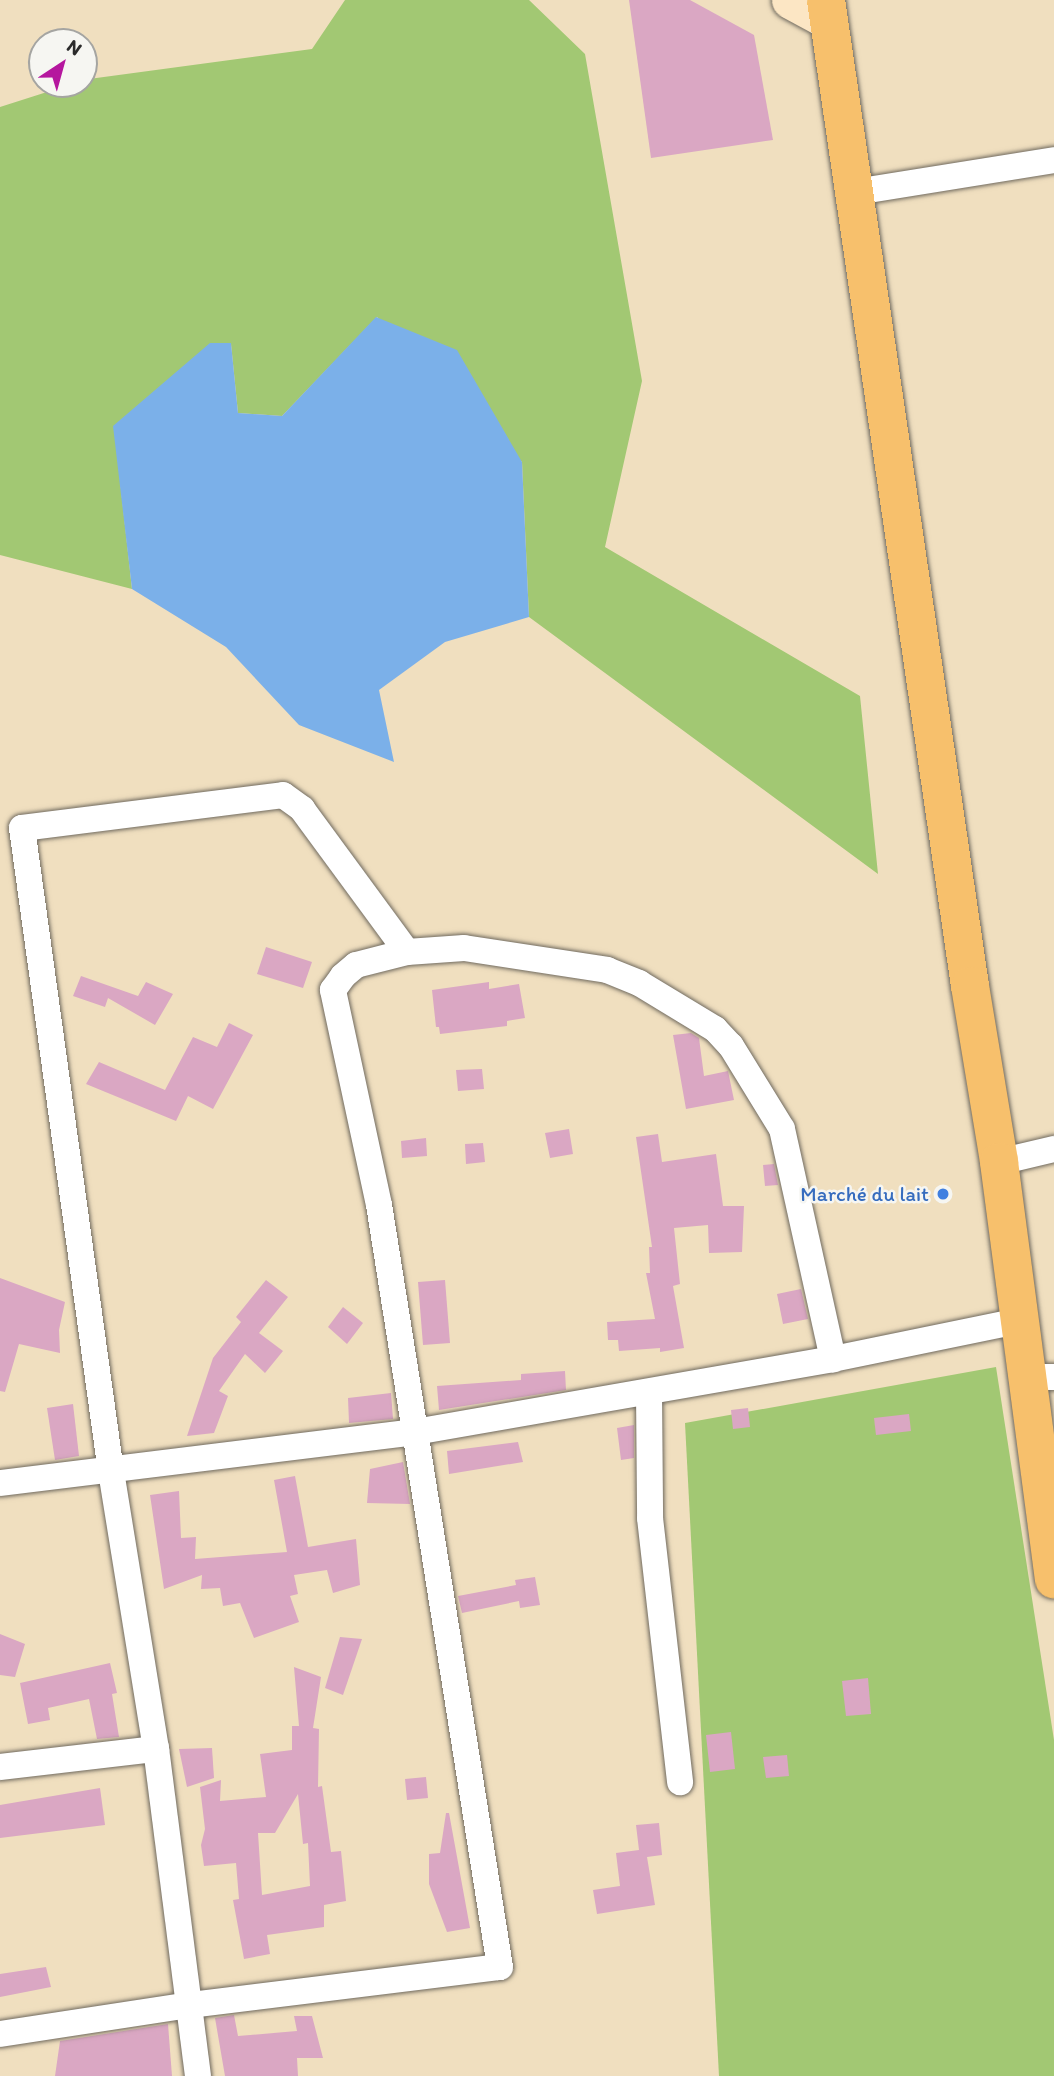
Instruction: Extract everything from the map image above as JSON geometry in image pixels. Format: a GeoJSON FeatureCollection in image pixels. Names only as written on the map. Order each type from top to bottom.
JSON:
{"type":"FeatureCollection","features":[{"type":"Feature","properties":{"kind":"highway"},"geometry":{"type":"LineString","coordinates":[[827,11],[970,986],[999,1162],[1018,1321],[1040,1377],[1054,1579]]}},
{"type":"Feature","properties":{"kind":"street"},"geometry":{"type":"LineString","coordinates":[[790,0],[827,11]]}},
{"type":"Feature","properties":{"kind":"street"},"geometry":{"type":"LineString","coordinates":[[855,192],[1054,160]]}},
{"type":"Feature","properties":{"kind":"street"},"geometry":{"type":"LineString","coordinates":[[198,2076],[156,1749],[11,829],[283,795],[302,809],[407,952]]}},
{"type":"Feature","properties":{"kind":"street"},"geometry":{"type":"LineString","coordinates":[[0,2035],[190,2005],[500,1967],[379,1205],[333,990],[342,976],[356,965],[407,952],[464,948],[607,970],[639,983],[715,1029],[730,1046],[782,1129],[834,1359]]}},
{"type":"Feature","properties":{"kind":"street"},"geometry":{"type":"LineString","coordinates":[[999,1162],[1054,1149]]}},
{"type":"Feature","properties":{"kind":"street"},"geometry":{"type":"LineString","coordinates":[[0,1483],[111,1472],[415,1433],[834,1359],[1018,1321]]}},
{"type":"Feature","properties":{"kind":"street"},"geometry":{"type":"LineString","coordinates":[[649,1392],[650,1518],[680,1782]]}},
{"type":"Feature","properties":{"kind":"street"},"geometry":{"type":"LineString","coordinates":[[0,1767],[156,1749]]}},
{"type":"Feature","properties":{"kind":"green space"},"geometry":{"type":"Polygon","coordinates":[[[345,0],[529,0],[585,54],[642,381],[605,547],[860,696],[878,874],[529,617],[522,462],[377,317],[282,416],[238,413],[231,344],[114,426],[132,589],[0,555],[0,107],[28,98],[98,98],[98,78],[312,49],[345,0]]]}},
{"type":"Feature","properties":{"kind":"green space"},"geometry":{"type":"Polygon","coordinates":[[[996,1367],[1054,1740],[1054,2076],[719,2076],[685,1423],[996,1367]]]}},
{"type":"Feature","properties":{"kind":"water"},"geometry":{"type":"Polygon","coordinates":[[[376,317],[457,350],[522,462],[529,617],[445,642],[379,690],[394,762],[299,725],[226,647],[132,589],[113,426],[210,343],[231,343],[238,413],[282,416],[376,317]]]}},
{"type":"Feature","properties":{"kind":"building"},"geometry":{"type":"Polygon","coordinates":[[[629,0],[690,0],[754,35],[773,140],[651,158],[629,0]]]}},
{"type":"Feature","properties":{"kind":"building"},"geometry":{"type":"Polygon","coordinates":[[[266,947],[312,962],[303,988],[257,974],[266,947]]]}},
{"type":"Feature","properties":{"kind":"building"},"geometry":{"type":"Polygon","coordinates":[[[81,976],[138,996],[146,982],[173,994],[155,1025],[108,998],[105,1007],[73,996],[81,976]]]}},
{"type":"Feature","properties":{"kind":"building"},"geometry":{"type":"Polygon","coordinates":[[[489,982],[489,989],[519,984],[525,1018],[507,1021],[507,1026],[440,1034],[439,1027],[436,1027],[432,990],[489,982]]]}},
{"type":"Feature","properties":{"kind":"building"},"geometry":{"type":"Polygon","coordinates":[[[229,1023],[253,1035],[213,1109],[188,1096],[176,1121],[86,1084],[99,1062],[165,1090],[193,1037],[217,1047],[229,1023]]]}},
{"type":"Feature","properties":{"kind":"building"},"geometry":{"type":"Polygon","coordinates":[[[691,1033],[699,1038],[704,1076],[728,1071],[734,1100],[686,1109],[673,1035],[691,1033]]]}},
{"type":"Feature","properties":{"kind":"building"},"geometry":{"type":"Polygon","coordinates":[[[482,1069],[484,1089],[458,1091],[456,1070],[482,1069]]]}},
{"type":"Feature","properties":{"kind":"building"},"geometry":{"type":"Polygon","coordinates":[[[569,1129],[573,1154],[550,1158],[545,1133],[569,1129]]]}},
{"type":"Feature","properties":{"kind":"building"},"geometry":{"type":"Polygon","coordinates":[[[658,1134],[662,1162],[716,1154],[723,1206],[744,1206],[742,1252],[709,1253],[708,1225],[674,1228],[680,1284],[673,1286],[684,1348],[660,1352],[660,1348],[619,1351],[618,1340],[608,1340],[607,1322],[655,1319],[646,1273],[650,1273],[649,1247],[652,1247],[636,1137],[658,1134]]]}},
{"type":"Feature","properties":{"kind":"building"},"geometry":{"type":"Polygon","coordinates":[[[426,1138],[427,1156],[402,1158],[401,1141],[426,1138]]]}},
{"type":"Feature","properties":{"kind":"building"},"geometry":{"type":"Polygon","coordinates":[[[483,1143],[485,1162],[466,1164],[465,1144],[483,1143]]]}},
{"type":"Feature","properties":{"kind":"building"},"geometry":{"type":"Polygon","coordinates":[[[774,1164],[778,1185],[765,1186],[763,1165],[774,1164]]]}},
{"type":"Feature","properties":{"kind":"building"},"geometry":{"type":"Polygon","coordinates":[[[0,1278],[65,1302],[59,1330],[60,1353],[19,1344],[5,1392],[0,1391],[0,1278]]]}},
{"type":"Feature","properties":{"kind":"building"},"geometry":{"type":"Polygon","coordinates":[[[266,1280],[288,1297],[259,1333],[283,1351],[265,1373],[245,1354],[219,1391],[228,1396],[214,1433],[187,1436],[213,1358],[241,1322],[236,1317],[266,1280]]]}},
{"type":"Feature","properties":{"kind":"building"},"geometry":{"type":"Polygon","coordinates":[[[445,1280],[450,1343],[423,1345],[418,1282],[445,1280]]]}},
{"type":"Feature","properties":{"kind":"building"},"geometry":{"type":"Polygon","coordinates":[[[801,1289],[808,1319],[783,1324],[777,1294],[801,1289]]]}},
{"type":"Feature","properties":{"kind":"building"},"geometry":{"type":"Polygon","coordinates":[[[343,1307],[363,1323],[347,1344],[328,1327],[343,1307]]]}},
{"type":"Feature","properties":{"kind":"building"},"geometry":{"type":"Polygon","coordinates":[[[565,1371],[566,1390],[439,1410],[437,1386],[521,1380],[521,1374],[565,1371]]]}},
{"type":"Feature","properties":{"kind":"building"},"geometry":{"type":"Polygon","coordinates":[[[391,1393],[393,1419],[349,1423],[348,1398],[391,1393]]]}},
{"type":"Feature","properties":{"kind":"building"},"geometry":{"type":"Polygon","coordinates":[[[73,1404],[79,1456],[55,1460],[47,1408],[73,1404]]]}},
{"type":"Feature","properties":{"kind":"building"},"geometry":{"type":"Polygon","coordinates":[[[748,1408],[750,1427],[733,1429],[731,1410],[748,1408]]]}},
{"type":"Feature","properties":{"kind":"building"},"geometry":{"type":"Polygon","coordinates":[[[909,1414],[911,1431],[876,1435],[874,1418],[909,1414]]]}},
{"type":"Feature","properties":{"kind":"building"},"geometry":{"type":"Polygon","coordinates":[[[634,1425],[634,1458],[621,1460],[617,1428],[634,1425]]]}},
{"type":"Feature","properties":{"kind":"building"},"geometry":{"type":"Polygon","coordinates":[[[518,1442],[523,1462],[449,1474],[447,1451],[518,1442]]]}},
{"type":"Feature","properties":{"kind":"building"},"geometry":{"type":"Polygon","coordinates":[[[403,1462],[410,1504],[367,1503],[370,1469],[403,1462]]]}},
{"type":"Feature","properties":{"kind":"building"},"geometry":{"type":"Polygon","coordinates":[[[295,1476],[308,1547],[356,1539],[360,1585],[333,1593],[327,1570],[294,1575],[298,1594],[290,1596],[299,1622],[254,1638],[240,1603],[223,1606],[220,1588],[201,1589],[202,1575],[164,1589],[150,1495],[179,1491],[181,1538],[196,1537],[195,1559],[287,1552],[274,1480],[295,1476]]]}},
{"type":"Feature","properties":{"kind":"building"},"geometry":{"type":"Polygon","coordinates":[[[535,1577],[540,1605],[520,1608],[519,1601],[462,1613],[458,1596],[516,1585],[515,1580],[535,1577]]]}},
{"type":"Feature","properties":{"kind":"building"},"geometry":{"type":"Polygon","coordinates":[[[0,1634],[25,1644],[15,1677],[0,1675],[0,1634]]]}},
{"type":"Feature","properties":{"kind":"building"},"geometry":{"type":"Polygon","coordinates":[[[340,1637],[362,1639],[343,1695],[325,1688],[340,1637]]]}},
{"type":"Feature","properties":{"kind":"building"},"geometry":{"type":"Polygon","coordinates":[[[110,1663],[117,1693],[112,1694],[119,1737],[97,1739],[89,1699],[48,1708],[50,1720],[28,1724],[20,1683],[110,1663]]]}},
{"type":"Feature","properties":{"kind":"building"},"geometry":{"type":"Polygon","coordinates":[[[294,1667],[321,1677],[313,1728],[319,1729],[318,1787],[322,1786],[331,1852],[341,1851],[346,1901],[324,1905],[324,1927],[267,1935],[270,1954],[244,1959],[233,1900],[239,1899],[236,1863],[204,1866],[201,1845],[205,1829],[200,1787],[221,1780],[220,1801],[266,1797],[260,1754],[292,1750],[292,1726],[299,1726],[294,1667]],[[298,1794],[275,1833],[258,1833],[262,1895],[310,1886],[308,1843],[303,1844],[298,1794]]]}},
{"type":"Feature","properties":{"kind":"building"},"geometry":{"type":"Polygon","coordinates":[[[868,1678],[871,1714],[846,1716],[842,1681],[868,1678]]]}},
{"type":"Feature","properties":{"kind":"building"},"geometry":{"type":"Polygon","coordinates":[[[731,1732],[735,1769],[710,1772],[706,1735],[731,1732]]]}},
{"type":"Feature","properties":{"kind":"building"},"geometry":{"type":"Polygon","coordinates":[[[212,1748],[214,1778],[187,1787],[179,1749],[212,1748]]]}},
{"type":"Feature","properties":{"kind":"building"},"geometry":{"type":"Polygon","coordinates":[[[787,1755],[789,1776],[766,1778],[763,1757],[787,1755]]]}},
{"type":"Feature","properties":{"kind":"building"},"geometry":{"type":"Polygon","coordinates":[[[426,1777],[428,1798],[407,1800],[405,1779],[426,1777]]]}},
{"type":"Feature","properties":{"kind":"building"},"geometry":{"type":"Polygon","coordinates":[[[100,1788],[105,1825],[0,1838],[0,1805],[100,1788]]]}},
{"type":"Feature","properties":{"kind":"building"},"geometry":{"type":"Polygon","coordinates":[[[446,1813],[449,1813],[470,1928],[447,1932],[429,1884],[429,1854],[440,1853],[446,1813]]]}},
{"type":"Feature","properties":{"kind":"building"},"geometry":{"type":"Polygon","coordinates":[[[659,1823],[662,1855],[647,1857],[655,1905],[597,1914],[593,1890],[620,1886],[616,1853],[639,1850],[636,1825],[659,1823]]]}},
{"type":"Feature","properties":{"kind":"building"},"geometry":{"type":"Polygon","coordinates":[[[46,1967],[51,1987],[0,1997],[0,1974],[46,1967]]]}},
{"type":"Feature","properties":{"kind":"building"},"geometry":{"type":"Polygon","coordinates":[[[234,2015],[238,2036],[297,2031],[294,2016],[312,2016],[323,2058],[297,2058],[298,2076],[225,2076],[215,2018],[234,2015]]]}},
{"type":"Feature","properties":{"kind":"building"},"geometry":{"type":"Polygon","coordinates":[[[168,2024],[172,2076],[55,2076],[60,2041],[168,2024]]]}},
{"type":"Feature","properties":{"kind":"place","name":"Marché du lait"},"geometry":{"type":"Point","coordinates":[943,1194]}}]}
